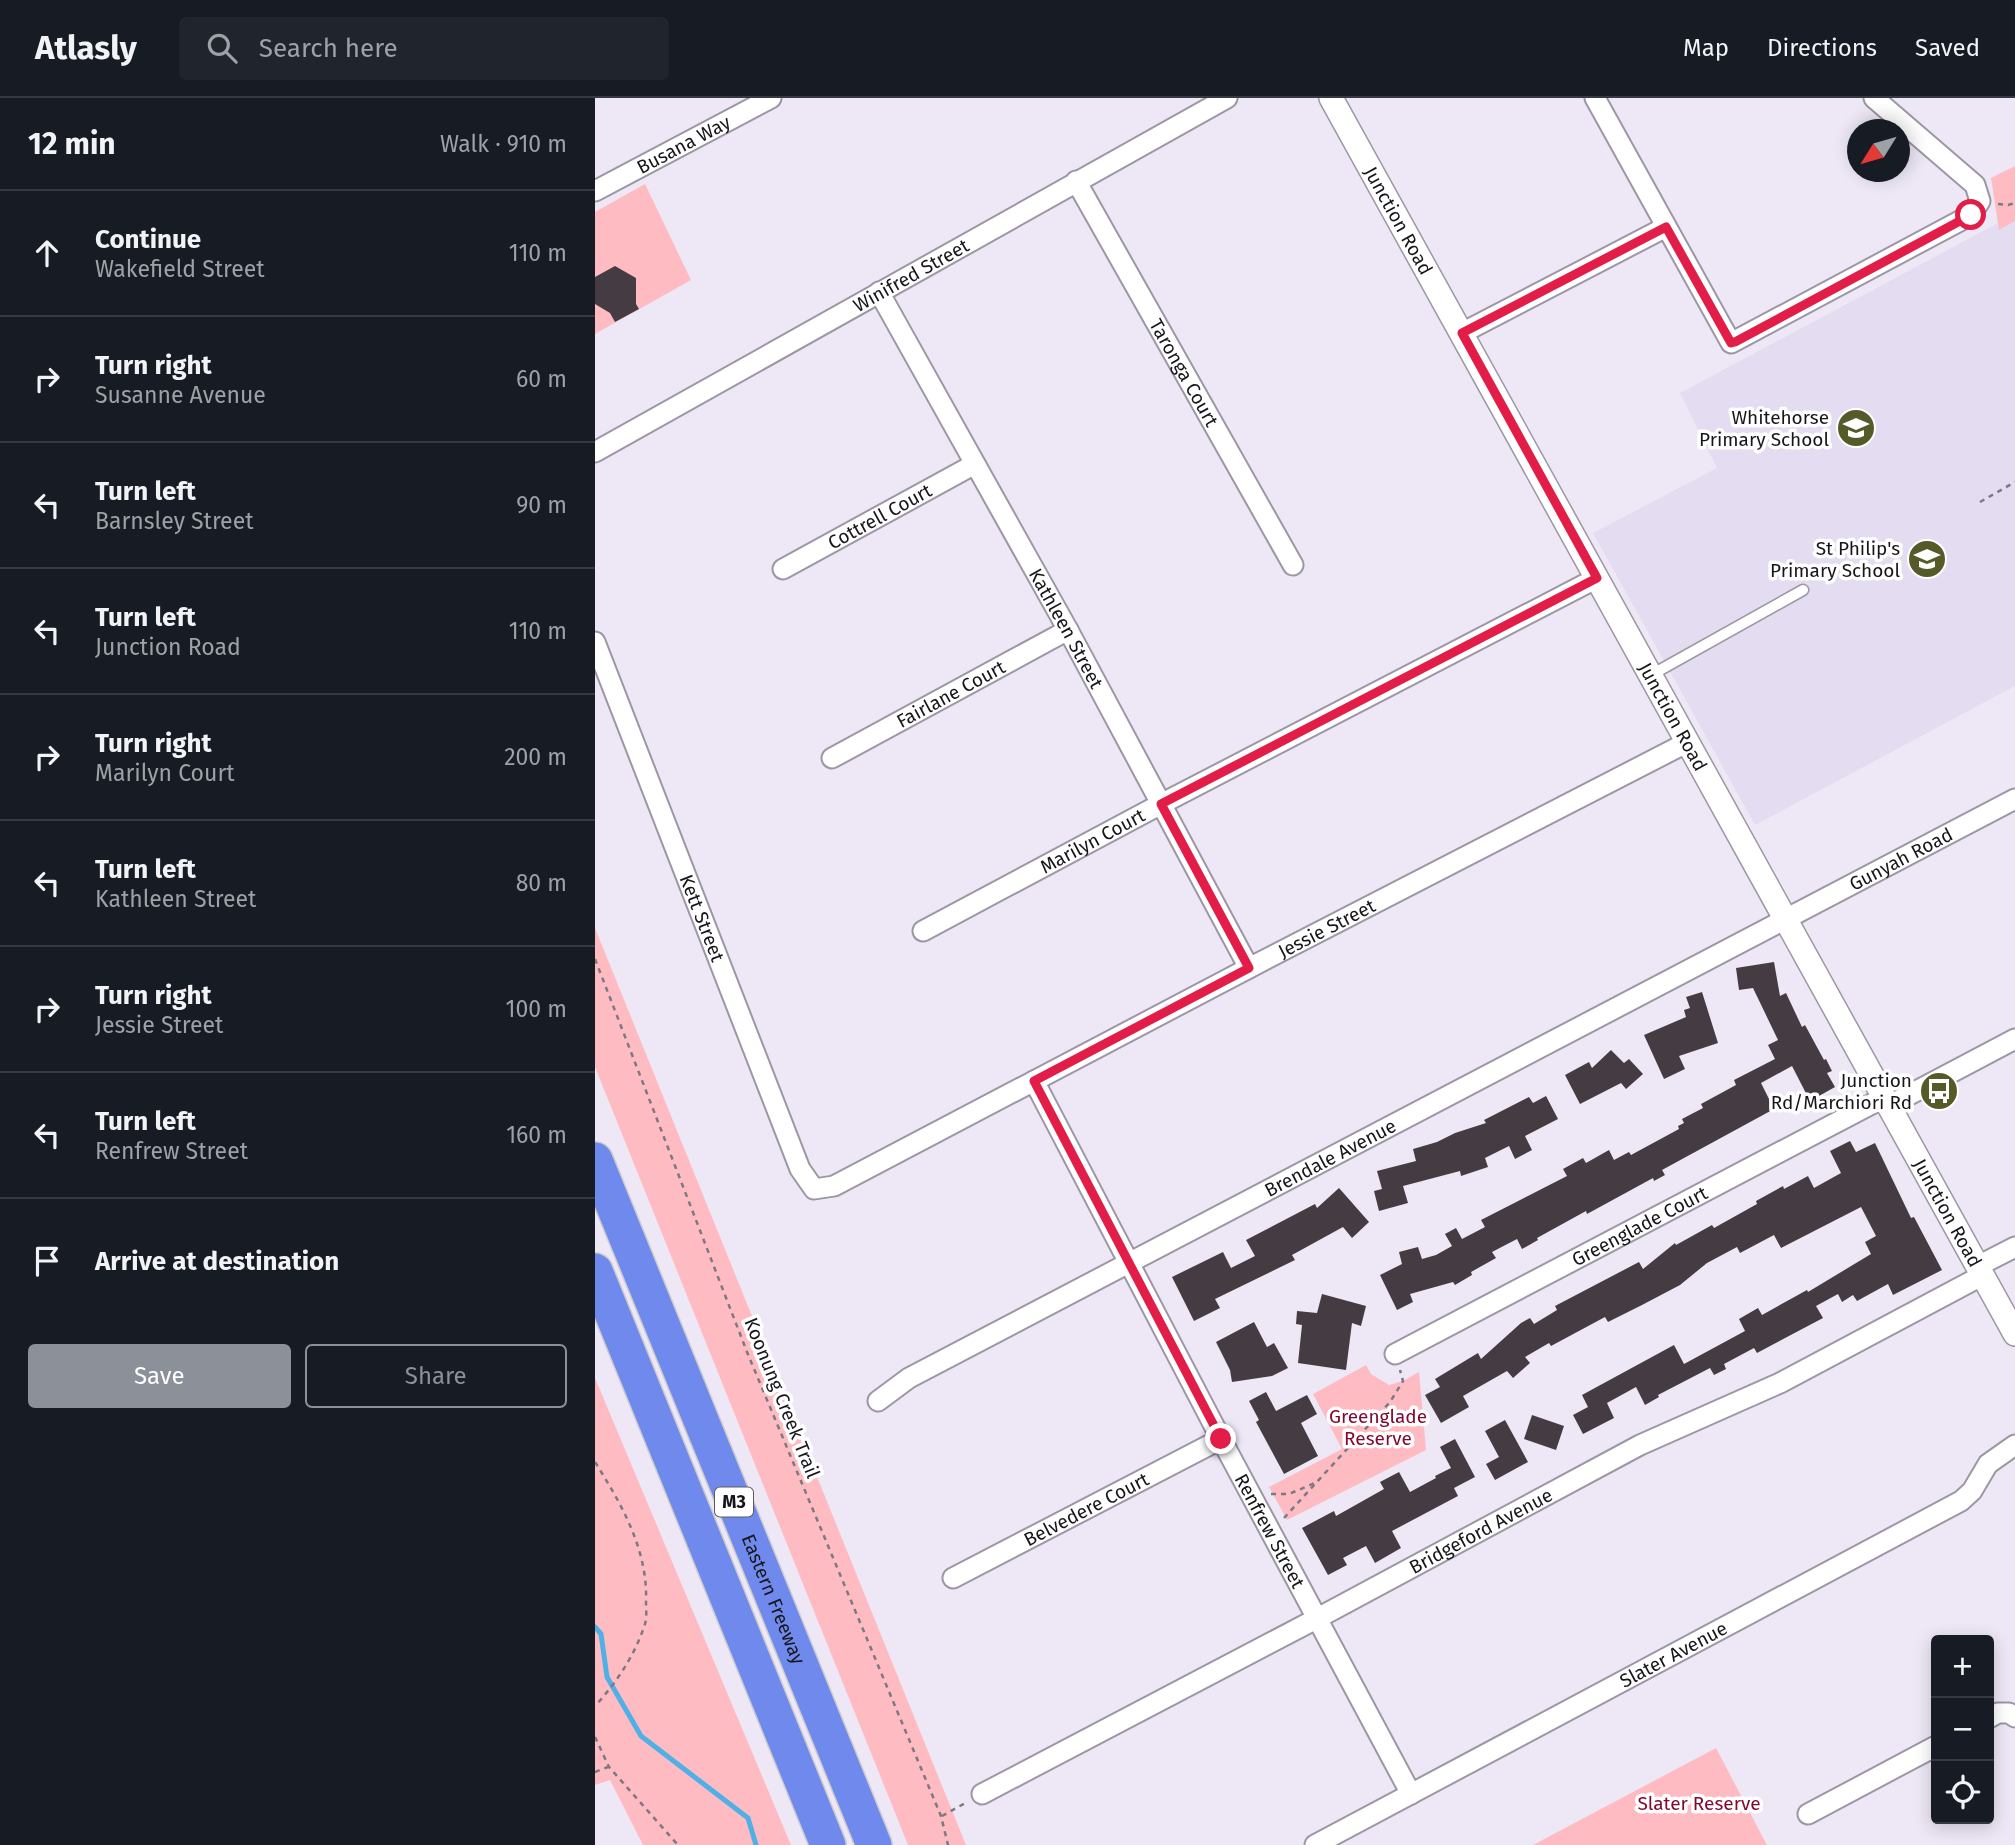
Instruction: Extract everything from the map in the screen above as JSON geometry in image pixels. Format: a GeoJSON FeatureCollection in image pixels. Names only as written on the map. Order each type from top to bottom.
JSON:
{"type":"FeatureCollection","features":[{"type":"Feature","properties":{"kind":"highway","name":"Eastern Freeway"},"geometry":{"type":"LineString","coordinates":[[595,1160],[874,1845]]}},
{"type":"Feature","properties":{"kind":"highway","name":"M3"},"geometry":{"type":"LineString","coordinates":[[595,1271],[828,1845]]}},
{"type":"Feature","properties":{"kind":"street","name":"Busana Way"},"geometry":{"type":"LineString","coordinates":[[595,191],[771,98]]}},
{"type":"Feature","properties":{"kind":"street","name":"Winifred Street"},"geometry":{"type":"LineString","coordinates":[[595,452],[1227,98]]}},
{"type":"Feature","properties":{"kind":"street","name":"Junction Road"},"geometry":{"type":"LineString","coordinates":[[1331,98],[2015,1334]]}},
{"type":"Feature","properties":{"kind":"street"},"geometry":{"type":"LineString","coordinates":[[1595,98],[1731,343],[1971,215],[1980,201],[1975,185],[1874,98]]}},
{"type":"Feature","properties":{"kind":"street","name":"Taronga Court"},"geometry":{"type":"LineString","coordinates":[[1076,181],[1293,565]]}},
{"type":"Feature","properties":{"kind":"street"},"geometry":{"type":"LineString","coordinates":[[1462,333],[1666,227]]}},
{"type":"Feature","properties":{"kind":"street","name":"Kathleen Street"},"geometry":{"type":"LineString","coordinates":[[879,292],[1068,630],[1249,968]]}},
{"type":"Feature","properties":{"kind":"street","name":"Cottrell Court"},"geometry":{"type":"LineString","coordinates":[[783,569],[975,464]]}},
{"type":"Feature","properties":{"kind":"street","name":"Marilyn Court"},"geometry":{"type":"LineString","coordinates":[[923,931],[1597,578]]}},
{"type":"Feature","properties":{"kind":"street","name":"Fairlane Court"},"geometry":{"type":"LineString","coordinates":[[832,758],[1068,630]]}},
{"type":"Feature","properties":{"kind":"street","name":"Kett Street"},"geometry":{"type":"LineString","coordinates":[[595,642],[800,1168],[814,1189]]}},
{"type":"Feature","properties":{"kind":"street","name":"Jessie Street"},"geometry":{"type":"LineString","coordinates":[[814,1189],[834,1186],[1249,968],[1688,743]]}},
{"type":"Feature","properties":{"kind":"street","name":"Gunyah Road"},"geometry":{"type":"LineString","coordinates":[[1786,918],[2015,799]]}},
{"type":"Feature","properties":{"kind":"street","name":"Brendale Avenue"},"geometry":{"type":"LineString","coordinates":[[878,1401],[909,1378],[1786,918]]}},
{"type":"Feature","properties":{"kind":"street","name":"Greenglade Court"},"geometry":{"type":"LineString","coordinates":[[1395,1354],[1887,1101],[2015,1039]]}},
{"type":"Feature","properties":{"kind":"street","name":"Renfrew Street"},"geometry":{"type":"LineString","coordinates":[[1034,1081],[1127,1263],[1411,1794]]}},
{"type":"Feature","properties":{"kind":"street","name":"Bridgeford Avenue"},"geometry":{"type":"LineString","coordinates":[[982,1794],[1640,1445],[1780,1383],[1981,1270],[2015,1247]]}},
{"type":"Feature","properties":{"kind":"street","name":"Belvedere Court"},"geometry":{"type":"LineString","coordinates":[[953,1578],[1221,1439]]}},
{"type":"Feature","properties":{"kind":"street","name":"Slater Avenue"},"geometry":{"type":"LineString","coordinates":[[1315,1845],[1961,1502],[1972,1491],[1988,1464],[2015,1445]]}},
{"type":"Feature","properties":{"kind":"street"},"geometry":{"type":"LineString","coordinates":[[1994,1716],[2008,1713],[2015,1717]]}},
{"type":"Feature","properties":{"kind":"street"},"geometry":{"type":"LineString","coordinates":[[1808,1814],[1931,1749]]}},
{"type":"Feature","properties":{"kind":"lane"},"geometry":{"type":"LineString","coordinates":[[1651,676],[1803,590]]}},
{"type":"Feature","properties":{"kind":"path"},"geometry":{"type":"LineString","coordinates":[[1980,502],[2015,482]]}},
{"type":"Feature","properties":{"kind":"path","name":"Koonung Creek Trail"},"geometry":{"type":"LineString","coordinates":[[595,959],[747,1352],[941,1816],[948,1845]]}},
{"type":"Feature","properties":{"kind":"path"},"geometry":{"type":"LineString","coordinates":[[1271,1532],[1390,1402],[1403,1381],[1395,1354]]}},
{"type":"Feature","properties":{"kind":"path"},"geometry":{"type":"LineString","coordinates":[[595,1462],[616,1495],[637,1541],[647,1581],[646,1621],[628,1664],[595,1706]]}},
{"type":"Feature","properties":{"kind":"path"},"geometry":{"type":"LineString","coordinates":[[1250,1493],[1289,1494],[1318,1482]]}},
{"type":"Feature","properties":{"kind":"path"},"geometry":{"type":"LineString","coordinates":[[595,1738],[608,1767],[678,1845]]}},
{"type":"Feature","properties":{"kind":"path"},"geometry":{"type":"LineString","coordinates":[[595,1772],[608,1767]]}},
{"type":"Feature","properties":{"kind":"path"},"geometry":{"type":"LineString","coordinates":[[941,1816],[982,1794]]}},
{"type":"Feature","properties":{"kind":"shaded area"},"geometry":{"type":"Polygon","coordinates":[[[2015,214],[2015,686],[1755,825],[1593,533],[1717,468],[1680,393],[2015,214]]]}},
{"type":"Feature","properties":{"kind":"green space"},"geometry":{"type":"Polygon","coordinates":[[[2015,166],[2015,221],[1999,230],[1991,178],[2015,166]]]}},
{"type":"Feature","properties":{"kind":"green space"},"geometry":{"type":"Polygon","coordinates":[[[645,184],[691,280],[595,334],[595,212],[645,184]]]}},
{"type":"Feature","properties":{"kind":"green space"},"geometry":{"type":"Polygon","coordinates":[[[595,928],[966,1845],[908,1845],[595,1067],[595,928]]]}},
{"type":"Feature","properties":{"kind":"green space","name":"Greenglade Reserve"},"geometry":{"type":"Polygon","coordinates":[[[1366,1365],[1371,1374],[1389,1385],[1419,1372],[1426,1450],[1287,1520],[1269,1487],[1342,1449],[1313,1394],[1366,1365]]]}},
{"type":"Feature","properties":{"kind":"green space"},"geometry":{"type":"Polygon","coordinates":[[[595,1378],[791,1845],[643,1845],[610,1780],[595,1785],[595,1378]]]}},
{"type":"Feature","properties":{"kind":"green space","name":"Slater Reserve"},"geometry":{"type":"Polygon","coordinates":[[[1716,1748],[1767,1845],[1533,1845],[1716,1748]]]}},
{"type":"Feature","properties":{"kind":"building"},"geometry":{"type":"Polygon","coordinates":[[[615,266],[636,278],[636,304],[639,309],[615,322],[610,313],[595,304],[595,277],[615,266]]]}},
{"type":"Feature","properties":{"kind":"building"},"geometry":{"type":"Polygon","coordinates":[[[1774,962],[1780,996],[1786,993],[1802,1027],[1805,1025],[1824,1060],[1826,1059],[1832,1071],[1827,1073],[1835,1087],[1810,1101],[1792,1066],[1761,1083],[1774,1109],[1662,1170],[1665,1175],[1654,1181],[1653,1178],[1587,1214],[1586,1211],[1522,1249],[1517,1239],[1492,1252],[1496,1258],[1455,1285],[1453,1282],[1410,1294],[1413,1302],[1397,1310],[1380,1275],[1402,1264],[1399,1252],[1418,1247],[1422,1259],[1436,1255],[1452,1246],[1445,1234],[1456,1228],[1462,1239],[1485,1227],[1481,1220],[1567,1176],[1563,1169],[1583,1158],[1586,1163],[1609,1150],[1614,1160],[1629,1152],[1631,1155],[1679,1129],[1678,1126],[1684,1123],[1682,1119],[1703,1108],[1701,1104],[1736,1085],[1734,1080],[1775,1059],[1768,1045],[1778,1040],[1753,988],[1739,990],[1736,968],[1774,962]]]}},
{"type":"Feature","properties":{"kind":"building"},"geometry":{"type":"Polygon","coordinates":[[[1702,992],[1718,1043],[1679,1056],[1685,1069],[1664,1079],[1644,1035],[1686,1017],[1684,1010],[1690,1008],[1686,997],[1702,992]]]}},
{"type":"Feature","properties":{"kind":"building"},"geometry":{"type":"Polygon","coordinates":[[[1611,1050],[1624,1063],[1629,1059],[1643,1074],[1626,1089],[1621,1083],[1580,1104],[1565,1075],[1589,1062],[1592,1068],[1611,1050]]]}},
{"type":"Feature","properties":{"kind":"building"},"geometry":{"type":"Polygon","coordinates":[[[1546,1096],[1558,1119],[1525,1136],[1532,1150],[1515,1159],[1509,1146],[1485,1158],[1488,1167],[1461,1176],[1460,1171],[1403,1186],[1408,1203],[1379,1211],[1374,1191],[1382,1189],[1377,1171],[1416,1161],[1413,1149],[1486,1123],[1484,1120],[1529,1097],[1533,1103],[1546,1096]]]}},
{"type":"Feature","properties":{"kind":"building"},"geometry":{"type":"Polygon","coordinates":[[[1850,1141],[1856,1152],[1875,1143],[1911,1218],[1914,1217],[1942,1270],[1893,1295],[1888,1284],[1857,1301],[1853,1295],[1842,1302],[1838,1294],[1816,1306],[1823,1318],[1757,1353],[1754,1348],[1724,1364],[1726,1369],[1714,1375],[1710,1368],[1658,1395],[1659,1397],[1645,1405],[1636,1387],[1607,1403],[1614,1418],[1583,1434],[1573,1415],[1588,1407],[1582,1395],[1674,1345],[1684,1364],[1745,1331],[1739,1319],[1758,1308],[1762,1315],[1807,1290],[1808,1292],[1871,1254],[1865,1242],[1876,1236],[1861,1207],[1781,1248],[1774,1235],[1740,1253],[1737,1247],[1707,1263],[1680,1285],[1642,1305],[1608,1322],[1605,1317],[1551,1346],[1549,1343],[1525,1357],[1530,1363],[1513,1378],[1507,1371],[1463,1396],[1469,1407],[1441,1423],[1425,1395],[1440,1387],[1435,1379],[1478,1353],[1481,1359],[1530,1318],[1534,1324],[1557,1310],[1555,1306],[1639,1262],[1643,1269],[1675,1243],[1676,1245],[1712,1225],[1714,1228],[1783,1186],[1784,1189],[1808,1176],[1814,1188],[1841,1173],[1830,1151],[1850,1141]]]}},
{"type":"Feature","properties":{"kind":"building"},"geometry":{"type":"Polygon","coordinates":[[[1339,1188],[1369,1222],[1352,1238],[1343,1227],[1292,1255],[1295,1260],[1215,1299],[1220,1308],[1194,1321],[1172,1277],[1223,1252],[1231,1268],[1255,1256],[1246,1240],[1315,1204],[1317,1208],[1339,1188]]]}},
{"type":"Feature","properties":{"kind":"building"},"geometry":{"type":"Polygon","coordinates":[[[1322,1294],[1366,1306],[1361,1326],[1352,1323],[1346,1370],[1298,1363],[1302,1325],[1296,1324],[1297,1311],[1317,1313],[1322,1294]]]}},
{"type":"Feature","properties":{"kind":"building"},"geometry":{"type":"Polygon","coordinates":[[[1254,1322],[1267,1347],[1274,1343],[1288,1368],[1272,1376],[1232,1382],[1230,1370],[1216,1342],[1254,1322]]]}},
{"type":"Feature","properties":{"kind":"building"},"geometry":{"type":"Polygon","coordinates":[[[1266,1392],[1276,1411],[1307,1395],[1317,1414],[1301,1423],[1318,1456],[1284,1474],[1256,1422],[1259,1420],[1249,1401],[1266,1392]]]}},
{"type":"Feature","properties":{"kind":"building"},"geometry":{"type":"Polygon","coordinates":[[[1532,1415],[1564,1426],[1556,1450],[1524,1439],[1532,1415]]]}},
{"type":"Feature","properties":{"kind":"building"},"geometry":{"type":"Polygon","coordinates":[[[1505,1420],[1528,1462],[1495,1480],[1486,1464],[1499,1457],[1485,1431],[1505,1420]]]}},
{"type":"Feature","properties":{"kind":"building"},"geometry":{"type":"Polygon","coordinates":[[[1455,1439],[1475,1477],[1454,1488],[1458,1496],[1392,1531],[1401,1548],[1375,1563],[1366,1546],[1343,1558],[1347,1565],[1328,1575],[1302,1528],[1334,1511],[1336,1516],[1384,1489],[1380,1482],[1399,1472],[1410,1492],[1436,1478],[1435,1476],[1451,1468],[1440,1447],[1455,1439]]]}},
{"type":"Feature","properties":{"kind":"waterway"},"geometry":{"type":"LineString","coordinates":[[595,1627],[601,1634],[607,1677],[641,1736],[748,1818],[756,1845]]}},
{"type":"Feature","properties":{"kind":"place","name":"Whitehorse Primary School"},"geometry":{"type":"Point","coordinates":[1856,428]}},
{"type":"Feature","properties":{"kind":"place","name":"St Philip's Primary School"},"geometry":{"type":"Point","coordinates":[1927,559]}},
{"type":"Feature","properties":{"kind":"place","name":"Junction Rd/Marchiori Rd"},"geometry":{"type":"Point","coordinates":[1939,1091]}},
{"type":"Feature","properties":{"kind":"route"},"geometry":{"type":"LineString","coordinates":[[1221,1439],[1034,1081],[1249,968],[1161,804],[1597,578],[1462,333],[1666,227],[1731,343],[1971,215]]}}]}
